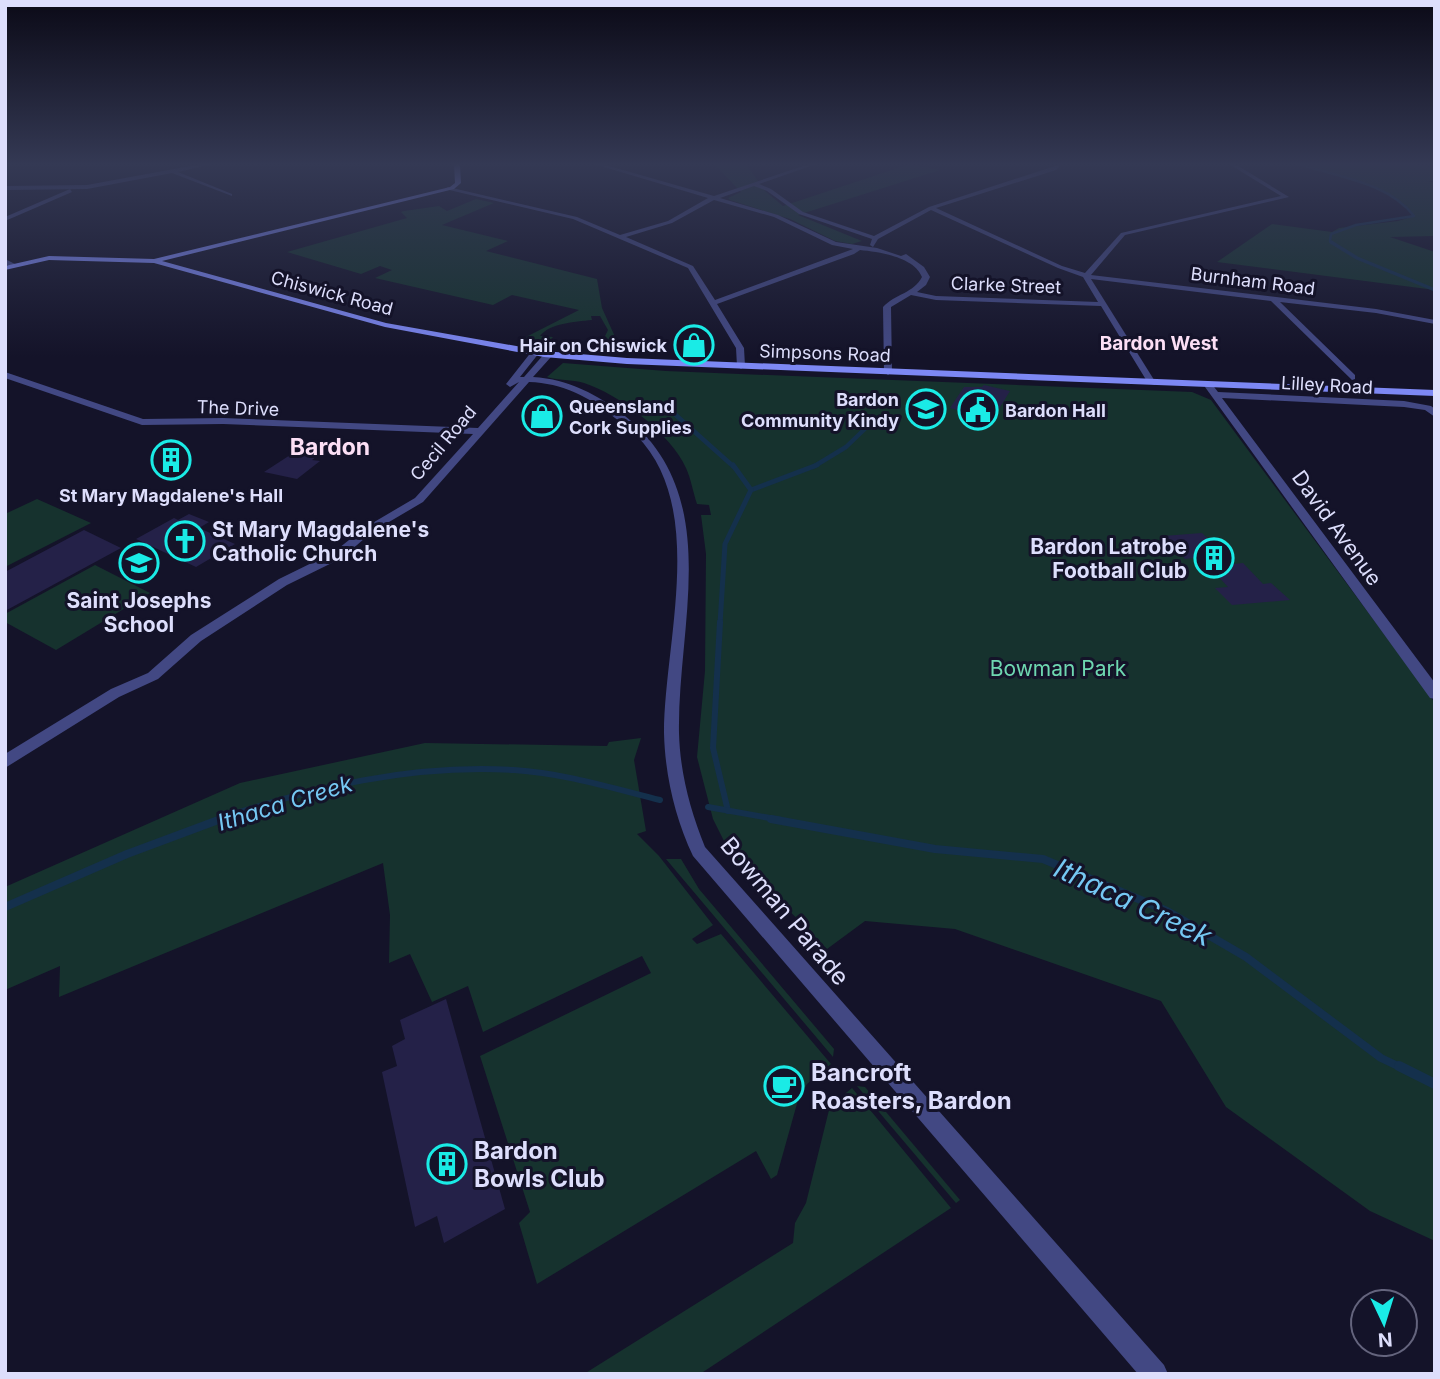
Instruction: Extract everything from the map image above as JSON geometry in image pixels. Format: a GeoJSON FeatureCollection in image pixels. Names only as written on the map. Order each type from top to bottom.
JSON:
{"type":"FeatureCollection","features":[{"type":"Feature","properties":{"kind":"main road","name":"Simpsons Road"},"geometry":{"type":"LineString","coordinates":[[7,265],[50,258],[154,261],[287,228]]}},
{"type":"Feature","properties":{"kind":"main road","name":"Chiswick Road"},"geometry":{"type":"LineString","coordinates":[[154,261],[385,325],[543,352],[741,366]]}},
{"type":"Feature","properties":{"kind":"main road","name":"Simpsons Road"},"geometry":{"type":"LineString","coordinates":[[741,366],[1152,383],[1212,390],[1435,393]]}},
{"type":"Feature","properties":{"kind":"street","name":"Simpsons Road"},"geometry":{"type":"LineString","coordinates":[[599,228],[691,267],[740,348],[741,366]]}},
{"type":"Feature","properties":{"kind":"street"},"geometry":{"type":"LineString","coordinates":[[619,237],[647,228]]}},
{"type":"Feature","properties":{"kind":"street"},"geometry":{"type":"LineString","coordinates":[[804,228],[838,245],[881,251],[911,261]]}},
{"type":"Feature","properties":{"kind":"street"},"geometry":{"type":"LineString","coordinates":[[839,228],[896,251],[925,271],[926,277],[920,288],[887,307],[888,372]]}},
{"type":"Feature","properties":{"kind":"street"},"geometry":{"type":"LineString","coordinates":[[713,303],[853,253],[897,228]]}},
{"type":"Feature","properties":{"kind":"street","name":"Burnham Road"},"geometry":{"type":"LineString","coordinates":[[976,228],[1086,276],[1376,312],[1435,316]]}},
{"type":"Feature","properties":{"kind":"street"},"geometry":{"type":"LineString","coordinates":[[1148,228],[1123,234],[1086,276],[1152,383]]}},
{"type":"Feature","properties":{"kind":"street"},"geometry":{"type":"LineString","coordinates":[[838,245],[874,242]]}},
{"type":"Feature","properties":{"kind":"street","name":"Clarke Street"},"geometry":{"type":"LineString","coordinates":[[910,293],[936,298],[1102,304]]}},
{"type":"Feature","properties":{"kind":"street"},"geometry":{"type":"LineString","coordinates":[[1273,300],[1352,377]]}},
{"type":"Feature","properties":{"kind":"street","name":"Burnham Road"},"geometry":{"type":"LineString","coordinates":[[1376,312],[1435,322]]}},
{"type":"Feature","properties":{"kind":"street","name":"Cecil Road"},"geometry":{"type":"LineString","coordinates":[[5,762],[113,695],[153,676],[196,638],[283,582],[338,555],[368,530],[419,500],[474,430],[543,352]]}},
{"type":"Feature","properties":{"kind":"street","name":"The Drive"},"geometry":{"type":"LineString","coordinates":[[5,375],[146,423],[223,421],[474,430]]}},
{"type":"Feature","properties":{"kind":"street","name":"Bowman Parade"},"geometry":{"type":"LineString","coordinates":[[520,381],[596,399],[634,426],[661,459],[681,515],[683,596],[671,717],[672,745],[682,813],[699,851],[1154,1374]]}},
{"type":"Feature","properties":{"kind":"street","name":"Lilley Road"},"geometry":{"type":"LineString","coordinates":[[1212,390],[1407,404],[1428,408],[1435,414]]}},
{"type":"Feature","properties":{"kind":"street","name":"David Avenue"},"geometry":{"type":"LineString","coordinates":[[1212,390],[1435,694]]}},
{"type":"Feature","properties":{"kind":"green space"},"geometry":{"type":"Polygon","coordinates":[[[370,228],[456,228],[508,241],[486,251],[597,279],[602,308],[621,350],[608,349],[609,340],[605,336],[608,330],[600,316],[591,316],[592,320],[550,328],[540,336],[553,337],[547,343],[522,339],[579,310],[512,295],[493,305],[375,278],[392,270],[380,266],[361,274],[287,252],[370,228]]]}},
{"type":"Feature","properties":{"kind":"green space"},"geometry":{"type":"Polygon","coordinates":[[[809,228],[831,228],[862,241],[852,244],[835,241],[809,228]]]}},
{"type":"Feature","properties":{"kind":"green space"},"geometry":{"type":"Polygon","coordinates":[[[1266,228],[1305,228],[1332,232],[1338,228],[1435,228],[1435,236],[1390,237],[1435,252],[1435,290],[1217,262],[1266,228]]]}},
{"type":"Feature","properties":{"kind":"green space","name":"Bowman Park"},"geometry":{"type":"Polygon","coordinates":[[[563,363],[666,371],[1192,392],[1211,400],[1435,703],[1435,1241],[1370,1211],[1226,1107],[1161,1001],[955,929],[865,921],[827,949],[728,849],[713,819],[697,757],[705,671],[706,554],[701,515],[711,515],[709,505],[697,504],[688,472],[679,455],[642,417],[598,388],[547,377],[563,363]]]}},
{"type":"Feature","properties":{"kind":"green space"},"geometry":{"type":"Polygon","coordinates":[[[37,499],[91,523],[5,567],[5,514],[37,499]]]}},
{"type":"Feature","properties":{"kind":"green space"},"geometry":{"type":"Polygon","coordinates":[[[95,565],[150,593],[56,650],[5,622],[5,614],[95,565]]]}},
{"type":"Feature","properties":{"kind":"green space"},"geometry":{"type":"Polygon","coordinates":[[[641,738],[634,760],[646,831],[637,834],[659,856],[713,925],[692,939],[697,944],[721,934],[831,1064],[807,1084],[798,1100],[777,1175],[771,1179],[756,1151],[537,1284],[519,1223],[530,1212],[480,1056],[651,973],[642,956],[483,1032],[468,986],[432,1002],[410,954],[389,963],[390,915],[383,863],[59,997],[60,966],[5,990],[5,887],[240,783],[425,743],[607,746],[609,742],[641,738]]]}},
{"type":"Feature","properties":{"kind":"green space"},"geometry":{"type":"Polygon","coordinates":[[[666,859],[681,859],[699,889],[834,1049],[833,1057],[666,859]]]}},
{"type":"Feature","properties":{"kind":"green space"},"geometry":{"type":"Polygon","coordinates":[[[857,1086],[865,1087],[960,1200],[956,1203],[857,1086]]]}},
{"type":"Feature","properties":{"kind":"green space"},"geometry":{"type":"Polygon","coordinates":[[[852,1088],[951,1208],[700,1374],[584,1374],[793,1243],[795,1223],[806,1203],[830,1106],[852,1088]]]}},
{"type":"Feature","properties":{"kind":"building"},"geometry":{"type":"Polygon","coordinates":[[[984,385],[1010,391],[992,420],[950,408],[964,387],[984,385]]]}},
{"type":"Feature","properties":{"kind":"building"},"geometry":{"type":"Polygon","coordinates":[[[304,446],[324,450],[312,460],[320,461],[297,479],[264,472],[304,446]]]}},
{"type":"Feature","properties":{"kind":"building","name":"St Mary Magdalene's Catholic Church"},"geometry":{"type":"Polygon","coordinates":[[[189,514],[209,522],[199,528],[235,544],[196,567],[136,539],[174,518],[178,520],[189,514]]]}},
{"type":"Feature","properties":{"kind":"building"},"geometry":{"type":"Polygon","coordinates":[[[84,530],[121,548],[5,611],[5,572],[84,530]]]}},
{"type":"Feature","properties":{"kind":"building","name":"Bardon Latrobe Football Club"},"geometry":{"type":"Polygon","coordinates":[[[1202,533],[1234,564],[1243,563],[1263,584],[1271,583],[1290,600],[1232,605],[1215,588],[1228,587],[1200,557],[1185,559],[1163,536],[1202,533]]]}},
{"type":"Feature","properties":{"kind":"building","name":"Bardon Bowls Club"},"geometry":{"type":"Polygon","coordinates":[[[446,999],[505,1209],[444,1243],[437,1216],[415,1227],[382,1072],[397,1066],[392,1046],[405,1039],[400,1020],[446,999]]]}},
{"type":"Feature","properties":{"kind":"waterway","name":"Ithaca Creek"},"geometry":{"type":"LineString","coordinates":[[1333,243],[1330,241],[1331,234],[1347,228]]}},
{"type":"Feature","properties":{"kind":"waterway","name":"Ithaca Creek"},"geometry":{"type":"LineString","coordinates":[[1333,243],[1357,258],[1435,290]]}},
{"type":"Feature","properties":{"kind":"waterway"},"geometry":{"type":"LineString","coordinates":[[669,409],[734,467]]}},
{"type":"Feature","properties":{"kind":"waterway"},"geometry":{"type":"LineString","coordinates":[[815,466],[846,447],[871,423]]}},
{"type":"Feature","properties":{"kind":"waterway"},"geometry":{"type":"LineString","coordinates":[[733,465],[751,490]]}},
{"type":"Feature","properties":{"kind":"waterway"},"geometry":{"type":"LineString","coordinates":[[751,490],[815,466]]}},
{"type":"Feature","properties":{"kind":"waterway"},"geometry":{"type":"LineString","coordinates":[[720,624],[725,544],[751,490]]}},
{"type":"Feature","properties":{"kind":"waterway"},"geometry":{"type":"LineString","coordinates":[[720,622],[713,748],[728,811]]}},
{"type":"Feature","properties":{"kind":"waterway","name":"Ithaca Creek"},"geometry":{"type":"LineString","coordinates":[[216,820],[289,797],[363,780],[400,774],[476,769],[551,774],[660,800]]}},
{"type":"Feature","properties":{"kind":"waterway","name":"Ithaca Creek"},"geometry":{"type":"LineString","coordinates":[[708,807],[728,811]]}},
{"type":"Feature","properties":{"kind":"waterway","name":"Ithaca Creek"},"geometry":{"type":"LineString","coordinates":[[728,811],[781,820]]}},
{"type":"Feature","properties":{"kind":"waterway","name":"Ithaca Creek"},"geometry":{"type":"LineString","coordinates":[[5,907],[127,854],[221,819]]}},
{"type":"Feature","properties":{"kind":"waterway","name":"Ithaca Creek"},"geometry":{"type":"LineString","coordinates":[[771,819],[935,849],[1043,859],[1167,911],[1246,957],[1381,1058],[1402,1068]]}},
{"type":"Feature","properties":{"kind":"waterway","name":"Ithaca Creek"},"geometry":{"type":"LineString","coordinates":[[1399,1066],[1435,1084]]}},
{"type":"Feature","properties":{"kind":"place","name":"Hair on Chiswick"},"geometry":{"type":"Point","coordinates":[694,345]}},
{"type":"Feature","properties":{"kind":"place","name":"Bardon Community Kindy"},"geometry":{"type":"Point","coordinates":[926,409]}},
{"type":"Feature","properties":{"kind":"place","name":"Bardon Hall"},"geometry":{"type":"Point","coordinates":[978,410]}},
{"type":"Feature","properties":{"kind":"place","name":"Queensland Cork Supplies"},"geometry":{"type":"Point","coordinates":[542,416]}},
{"type":"Feature","properties":{"kind":"place","name":"St Mary Magdalene's Hall"},"geometry":{"type":"Point","coordinates":[171,460]}},
{"type":"Feature","properties":{"kind":"place","name":"St Mary Magdalene's Catholic Church"},"geometry":{"type":"Point","coordinates":[185,541]}},
{"type":"Feature","properties":{"kind":"place","name":"Bardon Latrobe Football Club"},"geometry":{"type":"Point","coordinates":[1214,558]}},
{"type":"Feature","properties":{"kind":"place","name":"Saint Josephs School"},"geometry":{"type":"Point","coordinates":[139,563]}},
{"type":"Feature","properties":{"kind":"place","name":"Bancroft Roasters, Bardon"},"geometry":{"type":"Point","coordinates":[784,1086]}},
{"type":"Feature","properties":{"kind":"place","name":"Bardon Bowls Club"},"geometry":{"type":"Point","coordinates":[447,1164]}},
{"type":"Feature","properties":{"kind":"district","name":"Bardon West"},"geometry":{"type":"Point","coordinates":[1159,343]}},
{"type":"Feature","properties":{"kind":"district","name":"Bardon"},"geometry":{"type":"Point","coordinates":[330,447]}}]}
